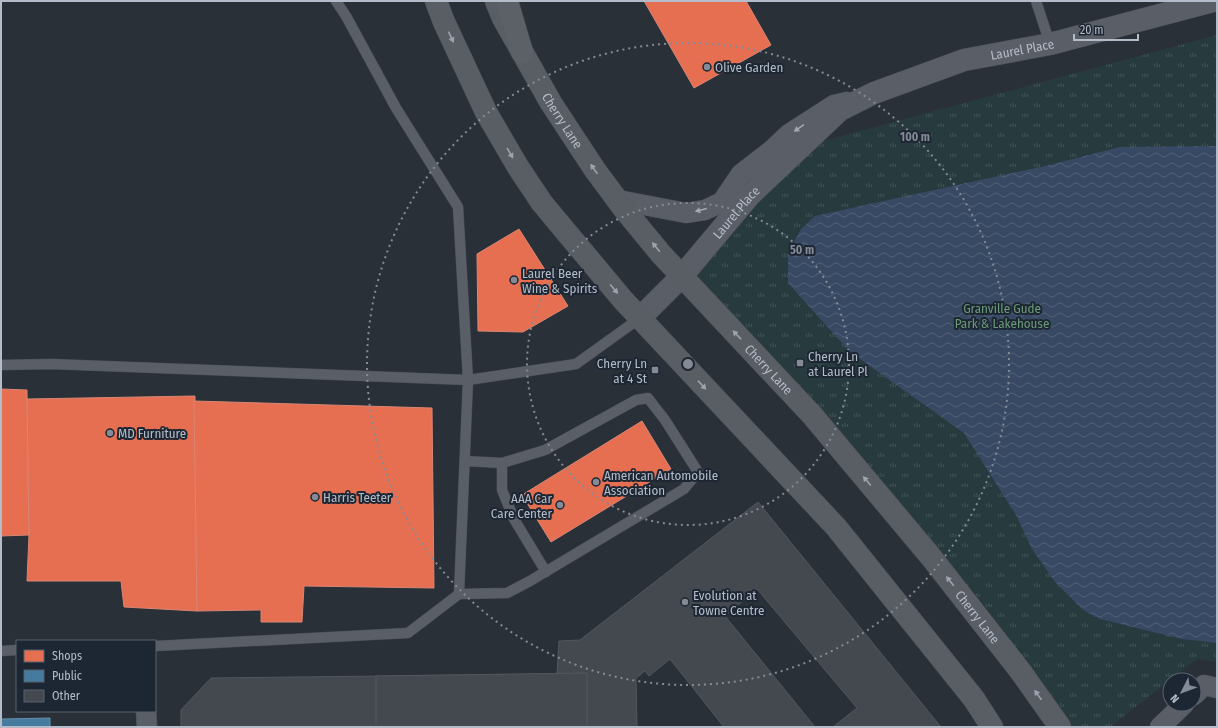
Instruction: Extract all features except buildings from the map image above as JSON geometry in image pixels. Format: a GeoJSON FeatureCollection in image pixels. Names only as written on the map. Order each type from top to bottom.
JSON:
{"type":"FeatureCollection","features":[{"type":"Feature","properties":{"kind":"main road"},"geometry":{"type":"LineString","coordinates":[[436,1],[444,22],[486,112],[518,167],[542,203],[574,243],[640,318],[836,527],[974,699],[992,727]]}},
{"type":"Feature","properties":{"kind":"main road","name":"Cherry Lane"},"geometry":{"type":"LineString","coordinates":[[496,1],[503,18],[551,103],[595,170],[618,200],[661,254],[817,420],[931,557],[1021,672],[1060,727]]}},
{"type":"Feature","properties":{"kind":"main road"},"geometry":{"type":"LineString","coordinates":[[507,1],[522,52]]}},
{"type":"Feature","properties":{"kind":"street","name":"Laurel Place"},"geometry":{"type":"LineString","coordinates":[[640,318],[682,276],[750,195],[840,110],[874,93],[964,60],[1050,44],[1213,1]]}},
{"type":"Feature","properties":{"kind":"street","name":"Laurel Place"},"geometry":{"type":"LineString","coordinates":[[618,200],[686,213],[705,210],[722,202],[741,174],[772,150],[789,134],[834,104],[858,101]]}},
{"type":"Feature","properties":{"kind":"street"},"geometry":{"type":"LineString","coordinates":[[1202,687],[1204,685],[1217,688]]}},
{"type":"Feature","properties":{"kind":"street"},"geometry":{"type":"LineString","coordinates":[[146,712],[147,727]]}},
{"type":"Feature","properties":{"kind":"street"},"geometry":{"type":"LineString","coordinates":[[1160,727],[1176,712]]}},
{"type":"Feature","properties":{"kind":"lane"},"geometry":{"type":"LineString","coordinates":[[336,1],[396,108],[458,207],[468,380],[459,594]]}},
{"type":"Feature","properties":{"kind":"lane"},"geometry":{"type":"LineString","coordinates":[[1036,1],[1050,44]]}},
{"type":"Feature","properties":{"kind":"lane"},"geometry":{"type":"LineString","coordinates":[[1,365],[51,364],[468,380],[576,364],[640,318]]}},
{"type":"Feature","properties":{"kind":"lane"},"geometry":{"type":"LineString","coordinates":[[156,646],[408,633],[459,594],[508,593],[546,572],[684,489],[698,472],[665,420],[648,398],[636,400],[545,450],[502,463],[465,461]]}},
{"type":"Feature","properties":{"kind":"lane"},"geometry":{"type":"LineString","coordinates":[[502,463],[502,490],[514,519],[546,572]]}},
{"type":"Feature","properties":{"kind":"lane"},"geometry":{"type":"LineString","coordinates":[[1,651],[16,650]]}},
{"type":"Feature","properties":{"kind":"green space","name":"Granville Gude Park & Lakehouse"},"geometry":{"type":"Polygon","coordinates":[[[1217,35],[1217,662],[1197,659],[1180,672],[1162,672],[1162,686],[1110,727],[1060,727],[682,276],[801,147],[1217,35]]]}},
{"type":"Feature","properties":{"kind":"water"},"geometry":{"type":"Polygon","coordinates":[[[1217,146],[1217,643],[1182,639],[1100,619],[1083,610],[1055,582],[1032,549],[1016,515],[964,433],[850,352],[788,283],[788,253],[801,229],[815,216],[1045,166],[1120,147],[1217,146]]]}},
{"type":"Feature","properties":{"kind":"place","name":"Olive Garden"},"geometry":{"type":"Point","coordinates":[707,67]}},
{"type":"Feature","properties":{"kind":"place","name":"Laurel Beer Wine & Spirits"},"geometry":{"type":"Point","coordinates":[514,280]}},
{"type":"Feature","properties":{"kind":"place","name":"Cherry Ln at Laurel Pl"},"geometry":{"type":"Point","coordinates":[800,363]}},
{"type":"Feature","properties":{"kind":"place","name":"Cherry Ln at 4 St"},"geometry":{"type":"Point","coordinates":[655,370]}},
{"type":"Feature","properties":{"kind":"place","name":"MD Furniture"},"geometry":{"type":"Point","coordinates":[110,433]}},
{"type":"Feature","properties":{"kind":"place","name":"American Automobile Association"},"geometry":{"type":"Point","coordinates":[596,482]}},
{"type":"Feature","properties":{"kind":"place","name":"Harris Teeter"},"geometry":{"type":"Point","coordinates":[315,497]}},
{"type":"Feature","properties":{"kind":"place","name":"AAA Car Care Center"},"geometry":{"type":"Point","coordinates":[560,505]}},
{"type":"Feature","properties":{"kind":"place","name":"Evolution at Towne Centre"},"geometry":{"type":"Point","coordinates":[685,602]}}]}
